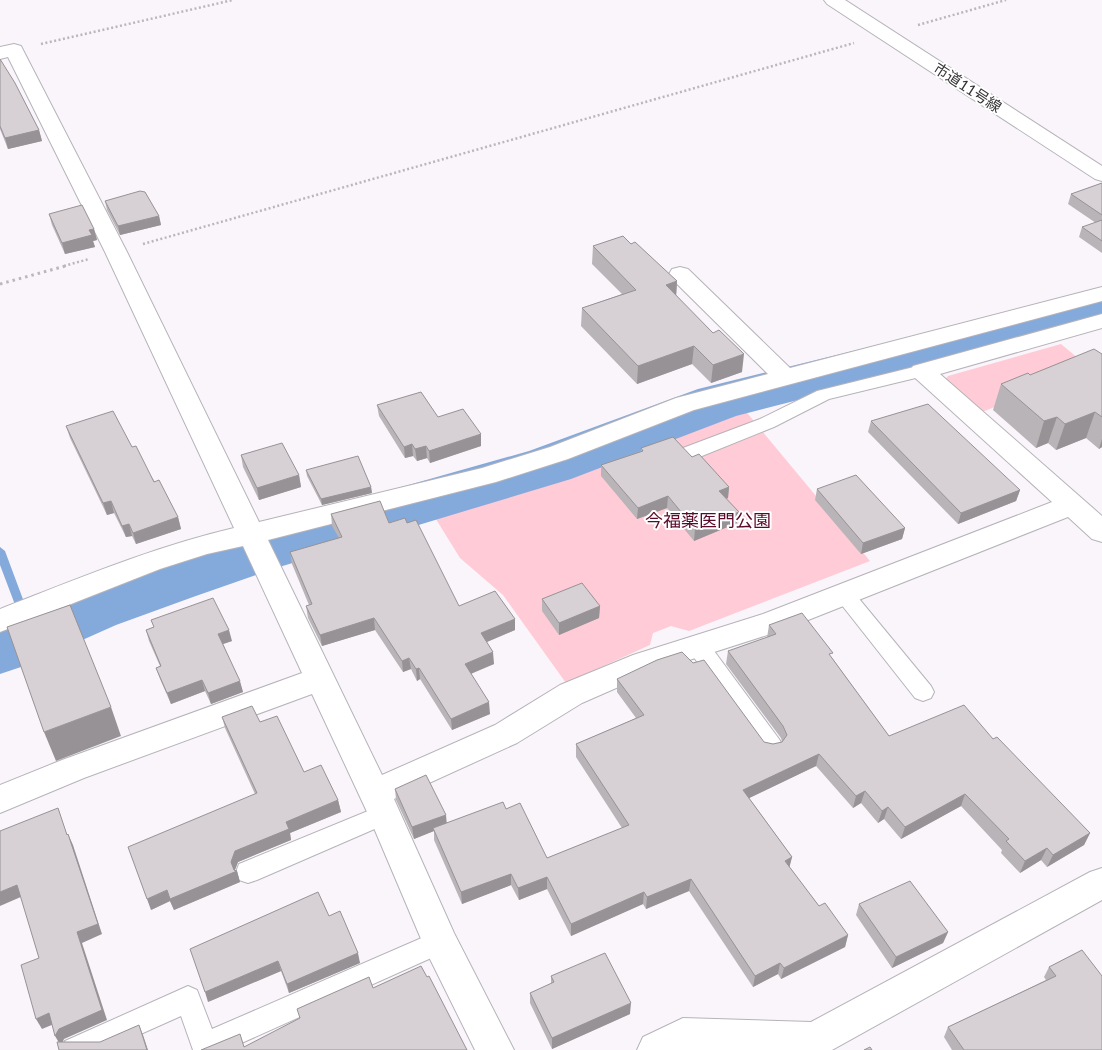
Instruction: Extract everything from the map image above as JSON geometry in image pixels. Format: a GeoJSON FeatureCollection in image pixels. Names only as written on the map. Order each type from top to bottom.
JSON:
{"type":"FeatureCollection","features":[{"type":"Feature","properties":{"kind":"street","name":"市道11号線"},"geometry":{"type":"LineString","coordinates":[[834,0],[1102,175]]}},
{"type":"Feature","properties":{"kind":"street"},"geometry":{"type":"LineString","coordinates":[[7,52],[116,252],[380,804],[440,942],[495,1050]]}},
{"type":"Feature","properties":{"kind":"street"},"geometry":{"type":"LineString","coordinates":[[680,274],[785,377]]}},
{"type":"Feature","properties":{"kind":"street"},"geometry":{"type":"LineString","coordinates":[[0,621],[150,562],[204,545],[257,546],[342,513],[487,476],[559,453],[685,404],[1102,294]]}},
{"type":"Feature","properties":{"kind":"street"},"geometry":{"type":"LineString","coordinates":[[682,307],[707,300]]}},
{"type":"Feature","properties":{"kind":"street"},"geometry":{"type":"LineString","coordinates":[[922,371],[1102,321]]}},
{"type":"Feature","properties":{"kind":"street"},"geometry":{"type":"LineString","coordinates":[[922,371],[1102,532]]}},
{"type":"Feature","properties":{"kind":"street"},"geometry":{"type":"LineString","coordinates":[[380,804],[506,734],[571,694],[644,663],[773,622],[1072,505]]}},
{"type":"Feature","properties":{"kind":"street"},"geometry":{"type":"LineString","coordinates":[[0,799],[73,769],[319,679]]}},
{"type":"Feature","properties":{"kind":"street"},"geometry":{"type":"LineString","coordinates":[[656,1050],[683,1036],[814,1040],[1102,883]]}},
{"type":"Feature","properties":{"kind":"lane"},"geometry":{"type":"LineString","coordinates":[[690,452],[767,423],[823,395],[922,371]]}},
{"type":"Feature","properties":{"kind":"lane"},"geometry":{"type":"LineString","coordinates":[[844,594],[923,692]]}},
{"type":"Feature","properties":{"kind":"lane"},"geometry":{"type":"LineString","coordinates":[[698,646],[771,746]]}},
{"type":"Feature","properties":{"kind":"lane"},"geometry":{"type":"LineString","coordinates":[[248,872],[380,804]]}},
{"type":"Feature","properties":{"kind":"lane"},"geometry":{"type":"LineString","coordinates":[[75,1050],[188,999],[206,1046],[440,942]]}},
{"type":"Feature","properties":{"kind":"path"},"geometry":{"type":"LineString","coordinates":[[7,52],[233,0]]}},
{"type":"Feature","properties":{"kind":"path"},"geometry":{"type":"LineString","coordinates":[[0,284],[1006,0]]}},
{"type":"Feature","properties":{"kind":"green space"},"geometry":{"type":"Polygon","coordinates":[[[1061,344],[1091,369],[982,412],[945,380],[948,376],[1061,344]]]}},
{"type":"Feature","properties":{"kind":"green space","name":"今福薬医門公園"},"geometry":{"type":"Polygon","coordinates":[[[743,408],[870,561],[689,631],[671,626],[653,633],[650,645],[566,683],[503,595],[460,558],[434,516],[461,504],[582,466],[680,427],[743,408]]]}},
{"type":"Feature","properties":{"kind":"building"},"geometry":{"type":"Polygon","coordinates":[[[0,59],[15,83],[39,130],[5,138],[0,126],[0,59]]]}},
{"type":"Feature","properties":{"kind":"building"},"geometry":{"type":"Polygon","coordinates":[[[1102,183],[1102,215],[1071,194],[1102,183]]]}},
{"type":"Feature","properties":{"kind":"building"},"geometry":{"type":"Polygon","coordinates":[[[140,191],[145,192],[159,216],[118,226],[105,201],[140,191]]]}},
{"type":"Feature","properties":{"kind":"building"},"geometry":{"type":"Polygon","coordinates":[[[82,205],[94,229],[89,230],[92,235],[62,243],[49,214],[82,205]]]}},
{"type":"Feature","properties":{"kind":"building"},"geometry":{"type":"Polygon","coordinates":[[[1102,220],[1102,241],[1082,227],[1102,220]]]}},
{"type":"Feature","properties":{"kind":"building"},"geometry":{"type":"Polygon","coordinates":[[[623,236],[631,244],[635,242],[677,281],[666,285],[713,333],[719,330],[744,354],[713,365],[694,346],[638,366],[582,308],[636,290],[593,246],[623,236]]]}},
{"type":"Feature","properties":{"kind":"building"},"geometry":{"type":"Polygon","coordinates":[[[1094,349],[1102,354],[1102,417],[1095,412],[1065,424],[1057,417],[1044,421],[1001,384],[1028,373],[1030,375],[1094,349]]]}},
{"type":"Feature","properties":{"kind":"building"},"geometry":{"type":"Polygon","coordinates":[[[421,392],[438,417],[463,409],[481,434],[429,451],[426,446],[415,449],[412,444],[404,447],[377,405],[421,392]]]}},
{"type":"Feature","properties":{"kind":"building"},"geometry":{"type":"Polygon","coordinates":[[[928,404],[1020,490],[961,513],[871,421],[928,404]]]}},
{"type":"Feature","properties":{"kind":"building"},"geometry":{"type":"Polygon","coordinates":[[[113,411],[132,447],[136,446],[154,482],[159,480],[178,517],[133,533],[129,524],[122,526],[111,501],[103,503],[66,426],[113,411]]]}},
{"type":"Feature","properties":{"kind":"building"},"geometry":{"type":"Polygon","coordinates":[[[673,437],[692,457],[699,454],[729,487],[719,491],[739,512],[695,529],[668,496],[638,508],[601,465],[643,451],[641,448],[673,437]]]}},
{"type":"Feature","properties":{"kind":"building"},"geometry":{"type":"Polygon","coordinates":[[[282,443],[299,475],[257,488],[241,455],[282,443]]]}},
{"type":"Feature","properties":{"kind":"building"},"geometry":{"type":"Polygon","coordinates":[[[358,456],[371,487],[321,499],[306,470],[358,456]]]}},
{"type":"Feature","properties":{"kind":"building"},"geometry":{"type":"Polygon","coordinates":[[[856,475],[905,528],[863,543],[817,489],[856,475]]]}},
{"type":"Feature","properties":{"kind":"building"},"geometry":{"type":"Polygon","coordinates":[[[380,501],[389,523],[405,518],[407,523],[416,520],[459,606],[495,591],[515,619],[481,633],[493,652],[465,664],[489,702],[451,719],[419,668],[416,669],[409,658],[402,661],[374,618],[320,635],[306,606],[312,604],[290,552],[342,537],[331,514],[380,501]]]}},
{"type":"Feature","properties":{"kind":"building"},"geometry":{"type":"Polygon","coordinates":[[[582,583],[600,606],[559,623],[542,599],[582,583]]]}},
{"type":"Feature","properties":{"kind":"building"},"geometry":{"type":"Polygon","coordinates":[[[213,598],[229,630],[218,634],[240,681],[208,693],[202,680],[167,693],[156,668],[161,666],[146,630],[154,627],[151,620],[213,598]]]}},
{"type":"Feature","properties":{"kind":"building"},"geometry":{"type":"Polygon","coordinates":[[[70,605],[111,707],[44,732],[7,627],[70,605]]]}},
{"type":"Feature","properties":{"kind":"building"},"geometry":{"type":"Polygon","coordinates":[[[802,613],[833,653],[829,654],[889,736],[964,705],[993,739],[997,737],[1090,833],[1053,855],[1047,848],[1025,861],[1006,841],[1009,839],[965,794],[905,827],[888,807],[882,811],[865,791],[856,796],[819,754],[743,790],[792,857],[785,861],[819,906],[825,903],[848,935],[784,968],[780,963],[755,976],[691,879],[647,897],[644,892],[571,924],[547,877],[518,888],[511,874],[461,892],[433,828],[503,802],[506,809],[520,803],[547,858],[629,825],[576,744],[644,715],[617,679],[657,660],[682,652],[693,663],[704,660],[764,742],[773,744],[782,742],[787,735],[783,726],[728,651],[776,634],[769,625],[802,613]]]}},
{"type":"Feature","properties":{"kind":"building"},"geometry":{"type":"Polygon","coordinates":[[[252,706],[260,722],[277,716],[304,772],[321,765],[338,800],[286,822],[289,829],[235,851],[231,862],[234,870],[237,871],[170,899],[167,890],[147,899],[128,847],[257,793],[222,717],[252,706]]]}},
{"type":"Feature","properties":{"kind":"building"},"geometry":{"type":"Polygon","coordinates":[[[426,775],[446,815],[412,827],[395,789],[426,775]]]}},
{"type":"Feature","properties":{"kind":"building"},"geometry":{"type":"Polygon","coordinates":[[[58,808],[98,924],[77,932],[102,1010],[59,1029],[55,1036],[49,1013],[36,1019],[21,965],[39,958],[17,885],[0,892],[0,831],[58,808]]]}},
{"type":"Feature","properties":{"kind":"building"},"geometry":{"type":"Polygon","coordinates":[[[910,881],[948,932],[896,957],[859,904],[910,881]]]}},
{"type":"Feature","properties":{"kind":"building"},"geometry":{"type":"Polygon","coordinates":[[[318,892],[329,916],[340,911],[358,953],[287,984],[278,961],[205,992],[190,949],[318,892]]]}},
{"type":"Feature","properties":{"kind":"building"},"geometry":{"type":"Polygon","coordinates":[[[1082,950],[1102,976],[1102,1050],[964,1050],[948,1027],[1056,976],[1049,967],[1082,950]]]}},
{"type":"Feature","properties":{"kind":"building"},"geometry":{"type":"Polygon","coordinates":[[[605,953],[631,1003],[552,1038],[530,993],[554,982],[551,976],[605,953]]]}},
{"type":"Feature","properties":{"kind":"building"},"geometry":{"type":"Polygon","coordinates":[[[421,966],[427,977],[429,976],[467,1050],[201,1050],[240,1034],[244,1047],[300,1018],[297,1009],[369,977],[373,988],[421,966]]]}},
{"type":"Feature","properties":{"kind":"building"},"geometry":{"type":"Polygon","coordinates":[[[139,1025],[147,1050],[59,1050],[57,1042],[100,1042],[139,1025]]]}},
{"type":"Feature","properties":{"kind":"waterway"},"geometry":{"type":"LineString","coordinates":[[0,648],[93,608],[170,580],[253,552],[550,465],[718,402],[1102,306]]}},
{"type":"Feature","properties":{"kind":"waterway"},"geometry":{"type":"LineString","coordinates":[[0,551],[19,602]]}}]}
